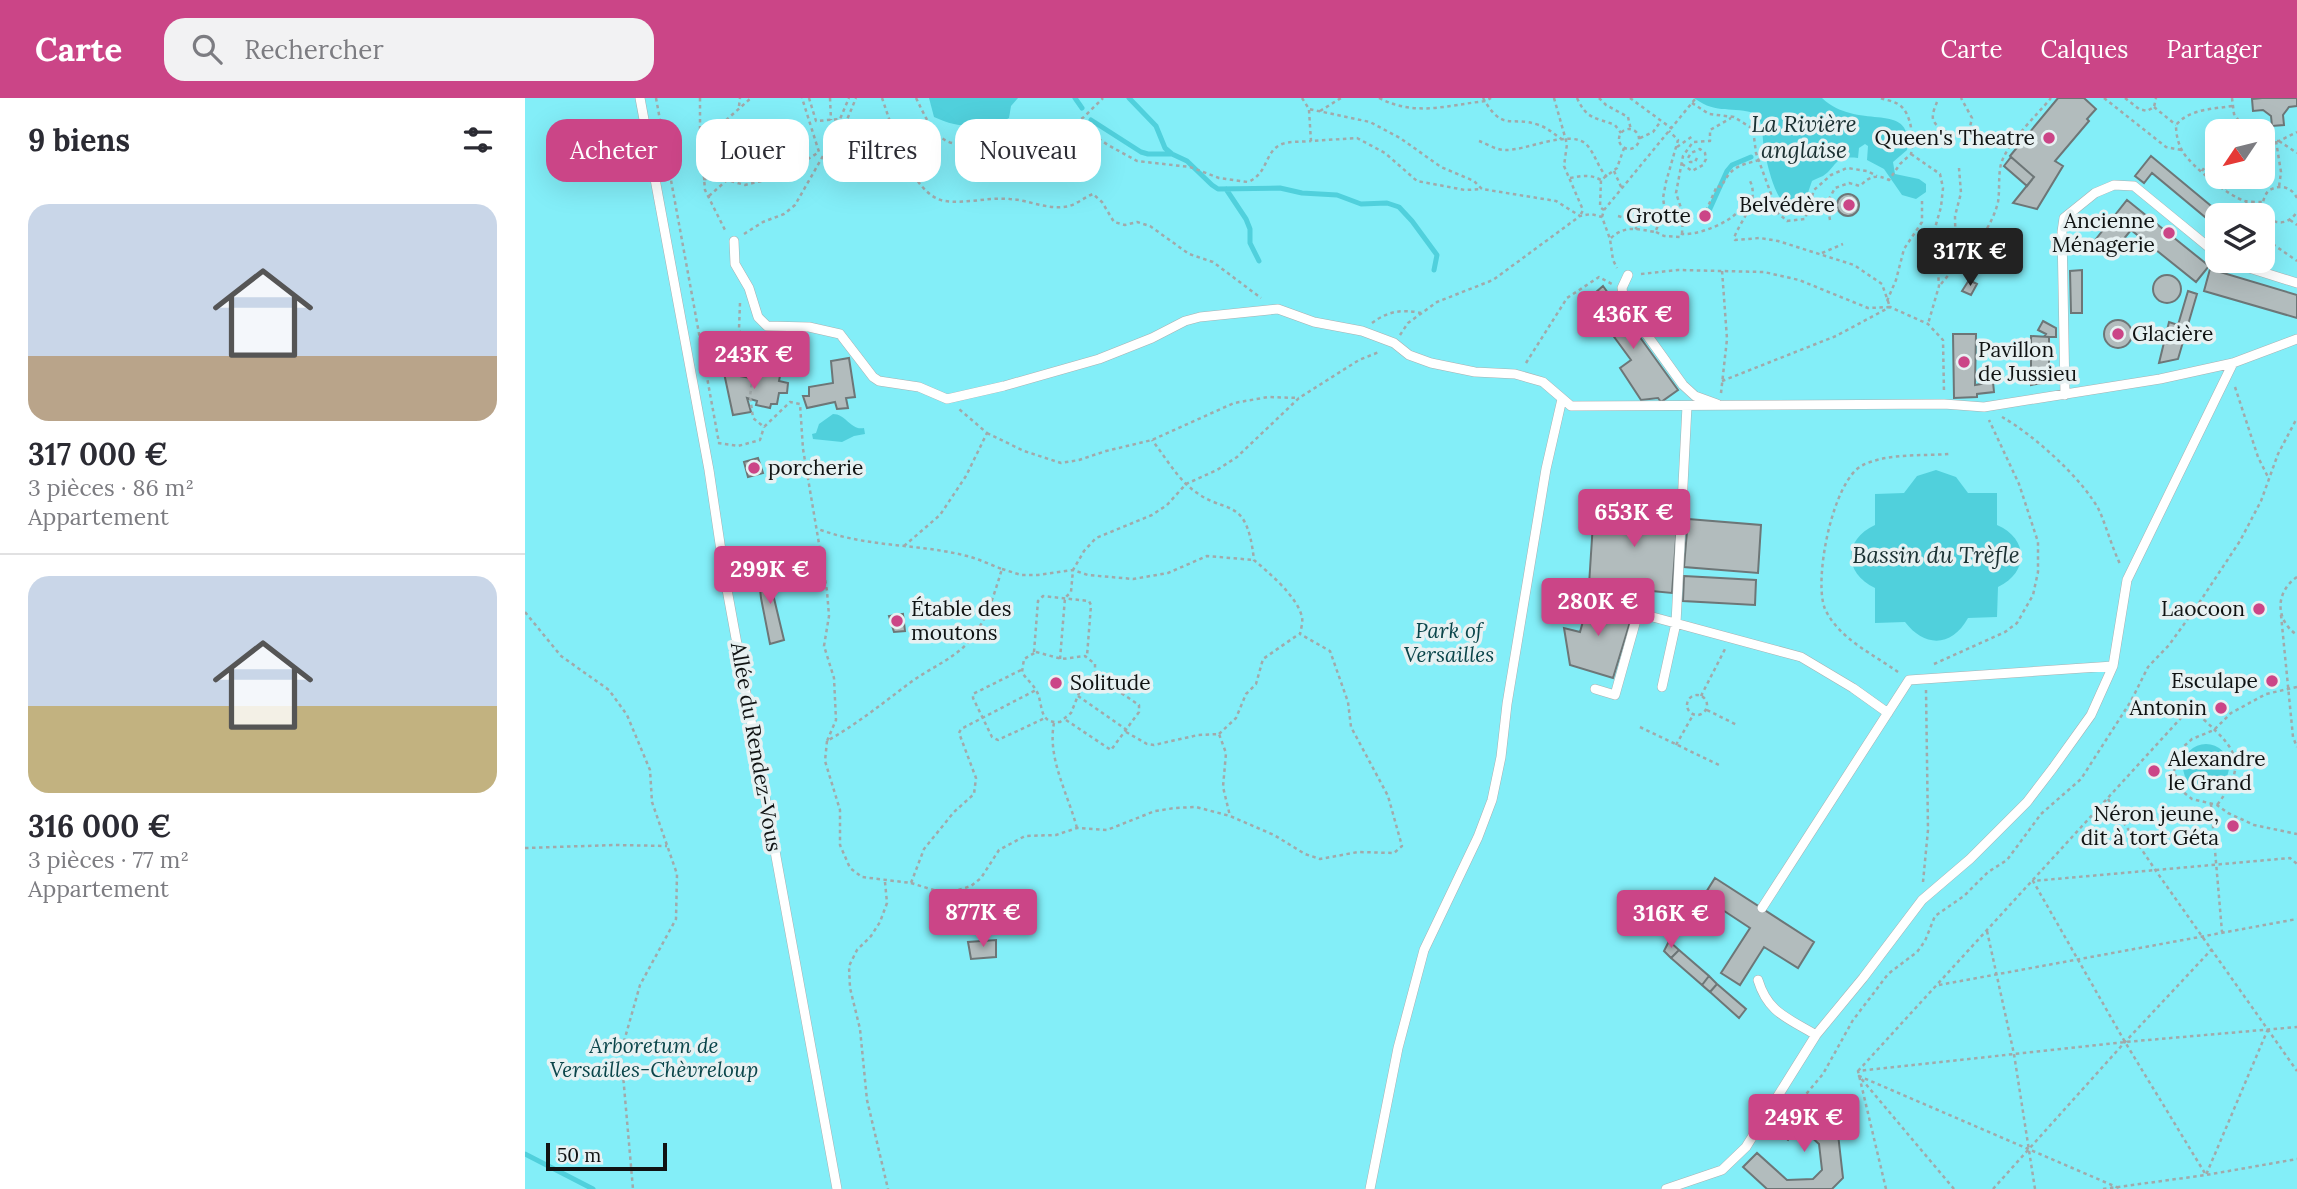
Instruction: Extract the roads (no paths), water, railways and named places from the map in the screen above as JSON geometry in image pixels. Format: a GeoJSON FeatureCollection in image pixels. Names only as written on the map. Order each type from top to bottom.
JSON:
{"type":"FeatureCollection","features":[{"type":"Feature","properties":{"kind":"lane","name":"Allée du Rendez-Vous"},"geometry":{"type":"LineString","coordinates":[[640,98],[837,1189]]}},
{"type":"Feature","properties":{"kind":"lane"},"geometry":{"type":"LineString","coordinates":[[2065,395],[2064,218],[2080,204],[2114,184],[2134,186],[2205,244]]}},
{"type":"Feature","properties":{"kind":"lane"},"geometry":{"type":"LineString","coordinates":[[734,241],[735,264],[749,288],[758,317],[767,326],[809,327],[841,334],[873,377],[879,381],[919,387],[947,399],[1099,359],[1200,317],[1278,309],[1314,322],[1362,331],[1394,343],[1409,355],[1431,363],[1543,382],[1571,406],[1944,404],[1984,407],[2160,379],[2233,363],[2297,339]]}},
{"type":"Feature","properties":{"kind":"lane"},"geometry":{"type":"LineString","coordinates":[[2265,273],[2297,283]]}},
{"type":"Feature","properties":{"kind":"lane"},"geometry":{"type":"LineString","coordinates":[[1628,275],[1622,288],[1624,303],[1683,385],[1695,396],[1723,406]]}},
{"type":"Feature","properties":{"kind":"lane"},"geometry":{"type":"LineString","coordinates":[[1666,1189],[1723,1170],[1746,1147],[1816,1035],[1863,978],[1921,900],[1970,859],[2033,793],[2091,715],[2113,666],[2127,580],[2233,363]]}},
{"type":"Feature","properties":{"kind":"lane"},"geometry":{"type":"LineString","coordinates":[[1370,1189],[1398,1048],[1424,950],[1478,837],[1492,800],[1546,469],[1562,399]]}},
{"type":"Feature","properties":{"kind":"lane"},"geometry":{"type":"LineString","coordinates":[[1662,687],[1676,623],[1687,407]]}},
{"type":"Feature","properties":{"kind":"lane"},"geometry":{"type":"LineString","coordinates":[[1595,689],[1615,695],[1638,613],[1809,660],[1888,713]]}},
{"type":"Feature","properties":{"kind":"lane"},"geometry":{"type":"LineString","coordinates":[[1762,908],[1909,680],[2113,666]]}},
{"type":"Feature","properties":{"kind":"lane"},"geometry":{"type":"LineString","coordinates":[[1758,980],[1763,996],[1776,1012],[1816,1035]]}},
{"type":"Feature","properties":{"kind":"water"},"geometry":{"type":"Polygon","coordinates":[[[929,98],[1018,98],[1011,106],[1007,119],[955,119],[955,124],[934,117],[929,98]]]}},
{"type":"Feature","properties":{"kind":"water","name":"La Rivière anglaise"},"geometry":{"type":"Polygon","coordinates":[[[1694,98],[1822,98],[1852,114],[1893,120],[1902,125],[1907,134],[1907,150],[1893,162],[1895,174],[1919,179],[1926,184],[1926,192],[1916,199],[1902,195],[1884,169],[1867,160],[1868,146],[1865,144],[1859,148],[1858,158],[1840,160],[1823,176],[1812,181],[1803,207],[1794,211],[1783,203],[1775,189],[1757,114],[1718,109],[1694,98]]]}},
{"type":"Feature","properties":{"kind":"water"},"geometry":{"type":"Polygon","coordinates":[[[833,414],[855,427],[864,428],[865,434],[842,442],[813,439],[812,434],[816,433],[819,424],[833,414]]]}},
{"type":"Feature","properties":{"kind":"water","name":"Bassin du Trèfle"},"geometry":{"type":"Polygon","coordinates":[[[1936,470],[1956,477],[1968,493],[1997,493],[1997,525],[2015,538],[2021,556],[2015,573],[1998,587],[1997,617],[1968,618],[1954,635],[1938,641],[1921,636],[1905,622],[1875,623],[1875,588],[1857,574],[1851,556],[1857,539],[1875,525],[1875,494],[1904,493],[1917,476],[1936,470]]]}},
{"type":"Feature","properties":{"kind":"water"},"geometry":{"type":"Polygon","coordinates":[[[2206,744],[2222,751],[2229,767],[2222,783],[2206,790],[2190,783],[2183,767],[2190,751],[2206,744]]]}},
{"type":"Feature","properties":{"kind":"waterway"},"geometry":{"type":"LineString","coordinates":[[1075,98],[1082,108]]}},
{"type":"Feature","properties":{"kind":"waterway"},"geometry":{"type":"LineString","coordinates":[[1129,98],[1156,126],[1165,148],[1187,161],[1218,189],[1280,188],[1302,193],[1337,195],[1361,204],[1387,203],[1399,207],[1437,255],[1434,270]]}},
{"type":"Feature","properties":{"kind":"waterway"},"geometry":{"type":"LineString","coordinates":[[1101,126],[1141,152],[1172,154]]}},
{"type":"Feature","properties":{"kind":"waterway"},"geometry":{"type":"LineString","coordinates":[[1708,213],[1727,171],[1732,165],[1751,157]]}},
{"type":"Feature","properties":{"kind":"waterway"},"geometry":{"type":"LineString","coordinates":[[1226,189],[1246,219],[1250,229],[1250,243],[1259,261]]}},
{"type":"Feature","properties":{"kind":"waterway"},"geometry":{"type":"LineString","coordinates":[[525,1154],[593,1189]]}},
{"type":"Feature","properties":{"kind":"place","name":"Queen's Theatre"},"geometry":{"type":"Point","coordinates":[2049,138]}},
{"type":"Feature","properties":{"kind":"place","name":"Belvédère"},"geometry":{"type":"Point","coordinates":[1849,205]}},
{"type":"Feature","properties":{"kind":"place","name":"Grotte"},"geometry":{"type":"Point","coordinates":[1705,216]}},
{"type":"Feature","properties":{"kind":"place","name":"Ancienne Ménagerie"},"geometry":{"type":"Point","coordinates":[2169,233]}},
{"type":"Feature","properties":{"kind":"place","name":"Glacière"},"geometry":{"type":"Point","coordinates":[2118,334]}},
{"type":"Feature","properties":{"kind":"place","name":"Pavillon de Jussieu"},"geometry":{"type":"Point","coordinates":[1964,362]}},
{"type":"Feature","properties":{"kind":"place","name":"porcherie"},"geometry":{"type":"Point","coordinates":[754,468]}},
{"type":"Feature","properties":{"kind":"place","name":"Laocoon"},"geometry":{"type":"Point","coordinates":[2259,609]}},
{"type":"Feature","properties":{"kind":"place","name":"Étable des moutons"},"geometry":{"type":"Point","coordinates":[897,621]}},
{"type":"Feature","properties":{"kind":"place","name":"Esculape"},"geometry":{"type":"Point","coordinates":[2272,681]}},
{"type":"Feature","properties":{"kind":"place","name":"Solitude"},"geometry":{"type":"Point","coordinates":[1056,683]}},
{"type":"Feature","properties":{"kind":"place","name":"Antonin"},"geometry":{"type":"Point","coordinates":[2221,708]}},
{"type":"Feature","properties":{"kind":"place","name":"Alexandre le Grand"},"geometry":{"type":"Point","coordinates":[2154,771]}},
{"type":"Feature","properties":{"kind":"place","name":"Néron jeune, dit à tort Géta"},"geometry":{"type":"Point","coordinates":[2233,826]}},
{"type":"Feature","properties":{"kind":"park label","name":"Park of Versailles"},"geometry":{"type":"Point","coordinates":[1449,643]}},
{"type":"Feature","properties":{"kind":"park label","name":"Arboretum de Versailles-Chèvreloup"},"geometry":{"type":"Point","coordinates":[654,1058]}}]}
